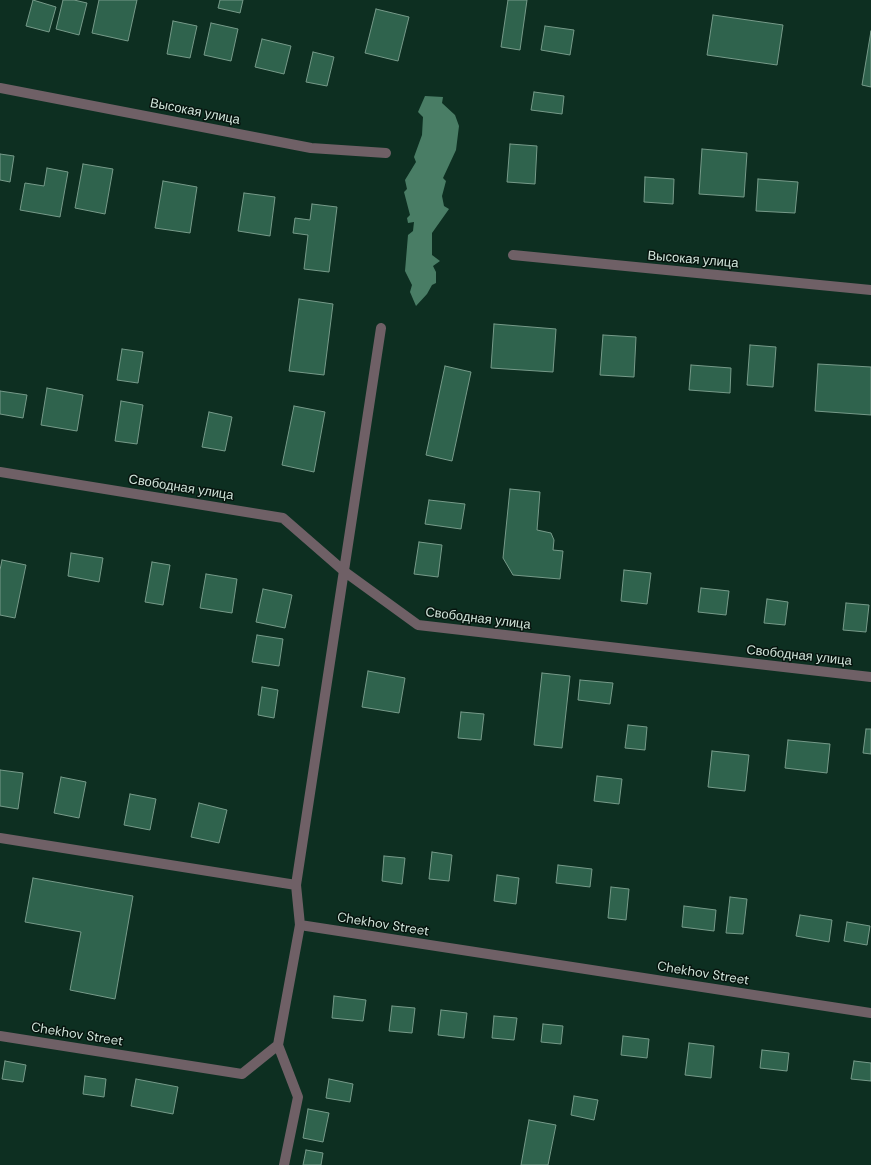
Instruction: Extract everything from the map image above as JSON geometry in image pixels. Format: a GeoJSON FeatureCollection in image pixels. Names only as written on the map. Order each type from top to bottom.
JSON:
{"type":"FeatureCollection","features":[{"type":"Feature","properties":{"kind":"street","name":"Высокая улица"},"geometry":{"type":"LineString","coordinates":[[0,88],[311,148],[386,153]]}},
{"type":"Feature","properties":{"kind":"street","name":"Высокая улица"},"geometry":{"type":"LineString","coordinates":[[513,255],[871,290]]}},
{"type":"Feature","properties":{"kind":"street"},"geometry":{"type":"LineString","coordinates":[[284,1165],[298,1097],[278,1045],[300,925],[296,886],[381,328]]}},
{"type":"Feature","properties":{"kind":"street","name":"Свободная улица"},"geometry":{"type":"LineString","coordinates":[[0,472],[283,518],[345,572],[418,625],[871,677]]}},
{"type":"Feature","properties":{"kind":"street"},"geometry":{"type":"LineString","coordinates":[[0,838],[296,886]]}},
{"type":"Feature","properties":{"kind":"street","name":"Chekhov Street"},"geometry":{"type":"LineString","coordinates":[[300,925],[871,1013]]}},
{"type":"Feature","properties":{"kind":"street","name":"Chekhov Street"},"geometry":{"type":"LineString","coordinates":[[0,1036],[242,1074],[278,1045]]}},
{"type":"Feature","properties":{"kind":"shaded area"},"geometry":{"type":"Polygon","coordinates":[[[425,96],[443,97],[442,103],[455,115],[459,126],[456,150],[443,178],[446,181],[442,196],[444,206],[449,209],[432,233],[432,255],[440,261],[433,266],[436,272],[436,283],[432,285],[427,294],[416,306],[410,292],[412,285],[405,271],[408,235],[413,231],[414,222],[408,223],[407,218],[410,215],[404,192],[407,189],[405,180],[416,162],[414,157],[422,135],[423,117],[418,112],[425,96]]]}},
{"type":"Feature","properties":{"kind":"building"},"geometry":{"type":"Polygon","coordinates":[[[33,0],[56,7],[49,32],[26,26],[33,0]]]}},
{"type":"Feature","properties":{"kind":"building"},"geometry":{"type":"Polygon","coordinates":[[[63,0],[74,0],[87,3],[79,35],[56,29],[63,0]]]}},
{"type":"Feature","properties":{"kind":"building"},"geometry":{"type":"Polygon","coordinates":[[[99,0],[137,0],[128,41],[92,33],[99,0]]]}},
{"type":"Feature","properties":{"kind":"building"},"geometry":{"type":"Polygon","coordinates":[[[220,0],[243,0],[240,13],[218,8],[220,0]]]}},
{"type":"Feature","properties":{"kind":"building"},"geometry":{"type":"Polygon","coordinates":[[[508,0],[527,0],[520,50],[501,47],[508,0]]]}},
{"type":"Feature","properties":{"kind":"building"},"geometry":{"type":"Polygon","coordinates":[[[376,9],[409,17],[398,61],[365,53],[376,9]]]}},
{"type":"Feature","properties":{"kind":"building"},"geometry":{"type":"Polygon","coordinates":[[[713,15],[783,25],[777,65],[707,55],[713,15]]]}},
{"type":"Feature","properties":{"kind":"building"},"geometry":{"type":"Polygon","coordinates":[[[173,21],[197,26],[190,58],[167,54],[173,21]]]}},
{"type":"Feature","properties":{"kind":"building"},"geometry":{"type":"Polygon","coordinates":[[[211,23],[238,29],[231,61],[204,55],[211,23]]]}},
{"type":"Feature","properties":{"kind":"building"},"geometry":{"type":"Polygon","coordinates":[[[545,26],[574,30],[570,55],[541,50],[545,26]]]}},
{"type":"Feature","properties":{"kind":"building"},"geometry":{"type":"Polygon","coordinates":[[[871,31],[871,87],[862,85],[871,31]]]}},
{"type":"Feature","properties":{"kind":"building"},"geometry":{"type":"Polygon","coordinates":[[[262,39],[291,46],[284,74],[255,67],[262,39]]]}},
{"type":"Feature","properties":{"kind":"building"},"geometry":{"type":"Polygon","coordinates":[[[313,52],[334,57],[327,86],[306,82],[313,52]]]}},
{"type":"Feature","properties":{"kind":"building"},"geometry":{"type":"Polygon","coordinates":[[[534,92],[564,96],[562,114],[531,110],[534,92]]]}},
{"type":"Feature","properties":{"kind":"building"},"geometry":{"type":"Polygon","coordinates":[[[510,144],[537,146],[535,184],[507,182],[510,144]]]}},
{"type":"Feature","properties":{"kind":"building"},"geometry":{"type":"Polygon","coordinates":[[[702,149],[747,153],[744,197],[699,194],[702,149]]]}},
{"type":"Feature","properties":{"kind":"building"},"geometry":{"type":"Polygon","coordinates":[[[0,154],[14,156],[10,182],[0,180],[0,154]]]}},
{"type":"Feature","properties":{"kind":"building"},"geometry":{"type":"Polygon","coordinates":[[[83,164],[113,169],[105,214],[75,208],[83,164]]]}},
{"type":"Feature","properties":{"kind":"building"},"geometry":{"type":"Polygon","coordinates":[[[47,168],[68,172],[60,217],[20,210],[25,183],[44,186],[47,168]]]}},
{"type":"Feature","properties":{"kind":"building"},"geometry":{"type":"Polygon","coordinates":[[[645,177],[674,179],[673,204],[644,202],[645,177]]]}},
{"type":"Feature","properties":{"kind":"building"},"geometry":{"type":"Polygon","coordinates":[[[758,179],[798,182],[795,213],[756,211],[758,179]]]}},
{"type":"Feature","properties":{"kind":"building"},"geometry":{"type":"Polygon","coordinates":[[[163,181],[197,187],[190,233],[155,228],[163,181]]]}},
{"type":"Feature","properties":{"kind":"building"},"geometry":{"type":"Polygon","coordinates":[[[244,193],[275,197],[270,236],[238,231],[244,193]]]}},
{"type":"Feature","properties":{"kind":"building"},"geometry":{"type":"Polygon","coordinates":[[[312,204],[337,207],[329,272],[304,269],[308,235],[293,233],[295,218],[310,220],[312,204]]]}},
{"type":"Feature","properties":{"kind":"building"},"geometry":{"type":"Polygon","coordinates":[[[299,299],[333,304],[324,375],[289,371],[299,299]]]}},
{"type":"Feature","properties":{"kind":"building"},"geometry":{"type":"Polygon","coordinates":[[[494,324],[556,329],[553,372],[491,368],[494,324]]]}},
{"type":"Feature","properties":{"kind":"building"},"geometry":{"type":"Polygon","coordinates":[[[603,335],[636,337],[634,377],[600,375],[603,335]]]}},
{"type":"Feature","properties":{"kind":"building"},"geometry":{"type":"Polygon","coordinates":[[[750,345],[776,347],[773,387],[747,385],[750,345]]]}},
{"type":"Feature","properties":{"kind":"building"},"geometry":{"type":"Polygon","coordinates":[[[122,349],[143,352],[138,383],[117,380],[122,349]]]}},
{"type":"Feature","properties":{"kind":"building"},"geometry":{"type":"Polygon","coordinates":[[[818,364],[871,367],[871,415],[815,411],[818,364]]]}},
{"type":"Feature","properties":{"kind":"building"},"geometry":{"type":"Polygon","coordinates":[[[691,365],[731,368],[730,393],[689,390],[691,365]]]}},
{"type":"Feature","properties":{"kind":"building"},"geometry":{"type":"Polygon","coordinates":[[[445,366],[471,372],[452,461],[426,455],[445,366]]]}},
{"type":"Feature","properties":{"kind":"building"},"geometry":{"type":"Polygon","coordinates":[[[47,388],[83,395],[77,431],[41,425],[47,388]]]}},
{"type":"Feature","properties":{"kind":"building"},"geometry":{"type":"Polygon","coordinates":[[[0,391],[27,395],[23,418],[0,414],[0,391]]]}},
{"type":"Feature","properties":{"kind":"building"},"geometry":{"type":"Polygon","coordinates":[[[121,401],[143,405],[137,444],[115,441],[121,401]]]}},
{"type":"Feature","properties":{"kind":"building"},"geometry":{"type":"Polygon","coordinates":[[[294,406],[325,412],[314,472],[282,465],[294,406]]]}},
{"type":"Feature","properties":{"kind":"building"},"geometry":{"type":"Polygon","coordinates":[[[209,412],[232,417],[225,451],[202,447],[209,412]]]}},
{"type":"Feature","properties":{"kind":"building"},"geometry":{"type":"Polygon","coordinates":[[[510,489],[540,492],[537,530],[551,533],[554,540],[553,550],[563,551],[560,579],[513,575],[503,558],[510,489]]]}},
{"type":"Feature","properties":{"kind":"building"},"geometry":{"type":"Polygon","coordinates":[[[429,500],[465,504],[461,529],[425,524],[429,500]]]}},
{"type":"Feature","properties":{"kind":"building"},"geometry":{"type":"Polygon","coordinates":[[[419,542],[442,545],[438,577],[414,574],[419,542]]]}},
{"type":"Feature","properties":{"kind":"building"},"geometry":{"type":"Polygon","coordinates":[[[71,553],[103,558],[99,582],[68,576],[71,553]]]}},
{"type":"Feature","properties":{"kind":"building"},"geometry":{"type":"Polygon","coordinates":[[[2,560],[26,565],[15,618],[0,615],[0,570],[2,560]]]}},
{"type":"Feature","properties":{"kind":"building"},"geometry":{"type":"Polygon","coordinates":[[[152,562],[170,565],[163,605],[145,602],[152,562]]]}},
{"type":"Feature","properties":{"kind":"building"},"geometry":{"type":"Polygon","coordinates":[[[624,570],[651,573],[647,604],[621,601],[624,570]]]}},
{"type":"Feature","properties":{"kind":"building"},"geometry":{"type":"Polygon","coordinates":[[[206,574],[237,579],[232,613],[200,608],[206,574]]]}},
{"type":"Feature","properties":{"kind":"building"},"geometry":{"type":"Polygon","coordinates":[[[701,588],[729,591],[726,615],[698,612],[701,588]]]}},
{"type":"Feature","properties":{"kind":"building"},"geometry":{"type":"Polygon","coordinates":[[[263,589],[292,595],[285,628],[256,622],[263,589]]]}},
{"type":"Feature","properties":{"kind":"building"},"geometry":{"type":"Polygon","coordinates":[[[767,599],[788,602],[785,625],[764,623],[767,599]]]}},
{"type":"Feature","properties":{"kind":"building"},"geometry":{"type":"Polygon","coordinates":[[[846,603],[869,605],[866,632],[843,630],[846,603]]]}},
{"type":"Feature","properties":{"kind":"building"},"geometry":{"type":"Polygon","coordinates":[[[257,635],[283,639],[279,666],[252,662],[257,635]]]}},
{"type":"Feature","properties":{"kind":"building"},"geometry":{"type":"Polygon","coordinates":[[[368,671],[405,678],[399,713],[362,707],[368,671]]]}},
{"type":"Feature","properties":{"kind":"building"},"geometry":{"type":"Polygon","coordinates":[[[542,673],[570,676],[562,748],[534,745],[542,673]]]}},
{"type":"Feature","properties":{"kind":"building"},"geometry":{"type":"Polygon","coordinates":[[[580,680],[613,683],[610,704],[578,700],[580,680]]]}},
{"type":"Feature","properties":{"kind":"building"},"geometry":{"type":"Polygon","coordinates":[[[262,687],[278,690],[274,718],[258,715],[262,687]]]}},
{"type":"Feature","properties":{"kind":"building"},"geometry":{"type":"Polygon","coordinates":[[[461,712],[484,714],[481,740],[458,738],[461,712]]]}},
{"type":"Feature","properties":{"kind":"building"},"geometry":{"type":"Polygon","coordinates":[[[628,725],[647,727],[645,750],[625,748],[628,725]]]}},
{"type":"Feature","properties":{"kind":"building"},"geometry":{"type":"Polygon","coordinates":[[[866,729],[871,729],[871,754],[863,753],[866,729]]]}},
{"type":"Feature","properties":{"kind":"building"},"geometry":{"type":"Polygon","coordinates":[[[788,740],[830,744],[827,773],[785,768],[788,740]]]}},
{"type":"Feature","properties":{"kind":"building"},"geometry":{"type":"Polygon","coordinates":[[[712,751],[749,755],[745,791],[708,787],[712,751]]]}},
{"type":"Feature","properties":{"kind":"building"},"geometry":{"type":"Polygon","coordinates":[[[0,770],[23,773],[18,809],[0,806],[0,770]]]}},
{"type":"Feature","properties":{"kind":"building"},"geometry":{"type":"Polygon","coordinates":[[[597,776],[622,779],[619,804],[594,801],[597,776]]]}},
{"type":"Feature","properties":{"kind":"building"},"geometry":{"type":"Polygon","coordinates":[[[61,777],[86,782],[79,818],[54,813],[61,777]]]}},
{"type":"Feature","properties":{"kind":"building"},"geometry":{"type":"Polygon","coordinates":[[[130,794],[156,799],[150,830],[124,825],[130,794]]]}},
{"type":"Feature","properties":{"kind":"building"},"geometry":{"type":"Polygon","coordinates":[[[199,803],[227,810],[219,843],[191,837],[199,803]]]}},
{"type":"Feature","properties":{"kind":"building"},"geometry":{"type":"Polygon","coordinates":[[[432,852],[452,855],[449,881],[429,879],[432,852]]]}},
{"type":"Feature","properties":{"kind":"building"},"geometry":{"type":"Polygon","coordinates":[[[384,856],[405,858],[402,884],[382,881],[384,856]]]}},
{"type":"Feature","properties":{"kind":"building"},"geometry":{"type":"Polygon","coordinates":[[[558,865],[592,869],[590,887],[556,883],[558,865]]]}},
{"type":"Feature","properties":{"kind":"building"},"geometry":{"type":"Polygon","coordinates":[[[497,875],[519,878],[516,904],[494,901],[497,875]]]}},
{"type":"Feature","properties":{"kind":"building"},"geometry":{"type":"Polygon","coordinates":[[[33,878],[133,896],[115,999],[70,990],[81,932],[25,922],[33,878]]]}},
{"type":"Feature","properties":{"kind":"building"},"geometry":{"type":"Polygon","coordinates":[[[611,887],[629,889],[626,920],[608,918],[611,887]]]}},
{"type":"Feature","properties":{"kind":"building"},"geometry":{"type":"Polygon","coordinates":[[[730,897],[747,899],[743,934],[726,933],[730,897]]]}},
{"type":"Feature","properties":{"kind":"building"},"geometry":{"type":"Polygon","coordinates":[[[684,906],[716,910],[714,931],[682,927],[684,906]]]}},
{"type":"Feature","properties":{"kind":"building"},"geometry":{"type":"Polygon","coordinates":[[[800,915],[832,920],[829,942],[796,936],[800,915]]]}},
{"type":"Feature","properties":{"kind":"building"},"geometry":{"type":"Polygon","coordinates":[[[847,922],[870,926],[867,945],[844,941],[847,922]]]}},
{"type":"Feature","properties":{"kind":"building"},"geometry":{"type":"Polygon","coordinates":[[[334,996],[366,1000],[363,1021],[332,1018],[334,996]]]}},
{"type":"Feature","properties":{"kind":"building"},"geometry":{"type":"Polygon","coordinates":[[[392,1006],[415,1008],[412,1033],[389,1031],[392,1006]]]}},
{"type":"Feature","properties":{"kind":"building"},"geometry":{"type":"Polygon","coordinates":[[[441,1010],[467,1013],[464,1038],[438,1035],[441,1010]]]}},
{"type":"Feature","properties":{"kind":"building"},"geometry":{"type":"Polygon","coordinates":[[[494,1016],[517,1018],[514,1040],[492,1038],[494,1016]]]}},
{"type":"Feature","properties":{"kind":"building"},"geometry":{"type":"Polygon","coordinates":[[[543,1024],[563,1026],[561,1044],[541,1042],[543,1024]]]}},
{"type":"Feature","properties":{"kind":"building"},"geometry":{"type":"Polygon","coordinates":[[[623,1036],[649,1039],[647,1058],[621,1055],[623,1036]]]}},
{"type":"Feature","properties":{"kind":"building"},"geometry":{"type":"Polygon","coordinates":[[[689,1043],[714,1046],[711,1078],[685,1075],[689,1043]]]}},
{"type":"Feature","properties":{"kind":"building"},"geometry":{"type":"Polygon","coordinates":[[[762,1050],[789,1053],[787,1071],[760,1068],[762,1050]]]}},
{"type":"Feature","properties":{"kind":"building"},"geometry":{"type":"Polygon","coordinates":[[[5,1061],[26,1065],[23,1082],[2,1079],[5,1061]]]}},
{"type":"Feature","properties":{"kind":"building"},"geometry":{"type":"Polygon","coordinates":[[[854,1061],[871,1063],[871,1081],[851,1079],[854,1061]]]}},
{"type":"Feature","properties":{"kind":"building"},"geometry":{"type":"Polygon","coordinates":[[[85,1076],[106,1079],[104,1097],[83,1094],[85,1076]]]}},
{"type":"Feature","properties":{"kind":"building"},"geometry":{"type":"Polygon","coordinates":[[[136,1079],[178,1087],[173,1114],[131,1106],[136,1079]]]}},
{"type":"Feature","properties":{"kind":"building"},"geometry":{"type":"Polygon","coordinates":[[[329,1079],[353,1084],[350,1102],[326,1098],[329,1079]]]}},
{"type":"Feature","properties":{"kind":"building"},"geometry":{"type":"Polygon","coordinates":[[[574,1096],[598,1100],[594,1120],[571,1115],[574,1096]]]}},
{"type":"Feature","properties":{"kind":"building"},"geometry":{"type":"Polygon","coordinates":[[[308,1109],[329,1113],[323,1142],[303,1138],[308,1109]]]}},
{"type":"Feature","properties":{"kind":"building"},"geometry":{"type":"Polygon","coordinates":[[[529,1120],[556,1125],[548,1165],[521,1165],[529,1120]]]}},
{"type":"Feature","properties":{"kind":"building"},"geometry":{"type":"Polygon","coordinates":[[[306,1150],[323,1153],[321,1165],[303,1165],[306,1150]]]}}]}
